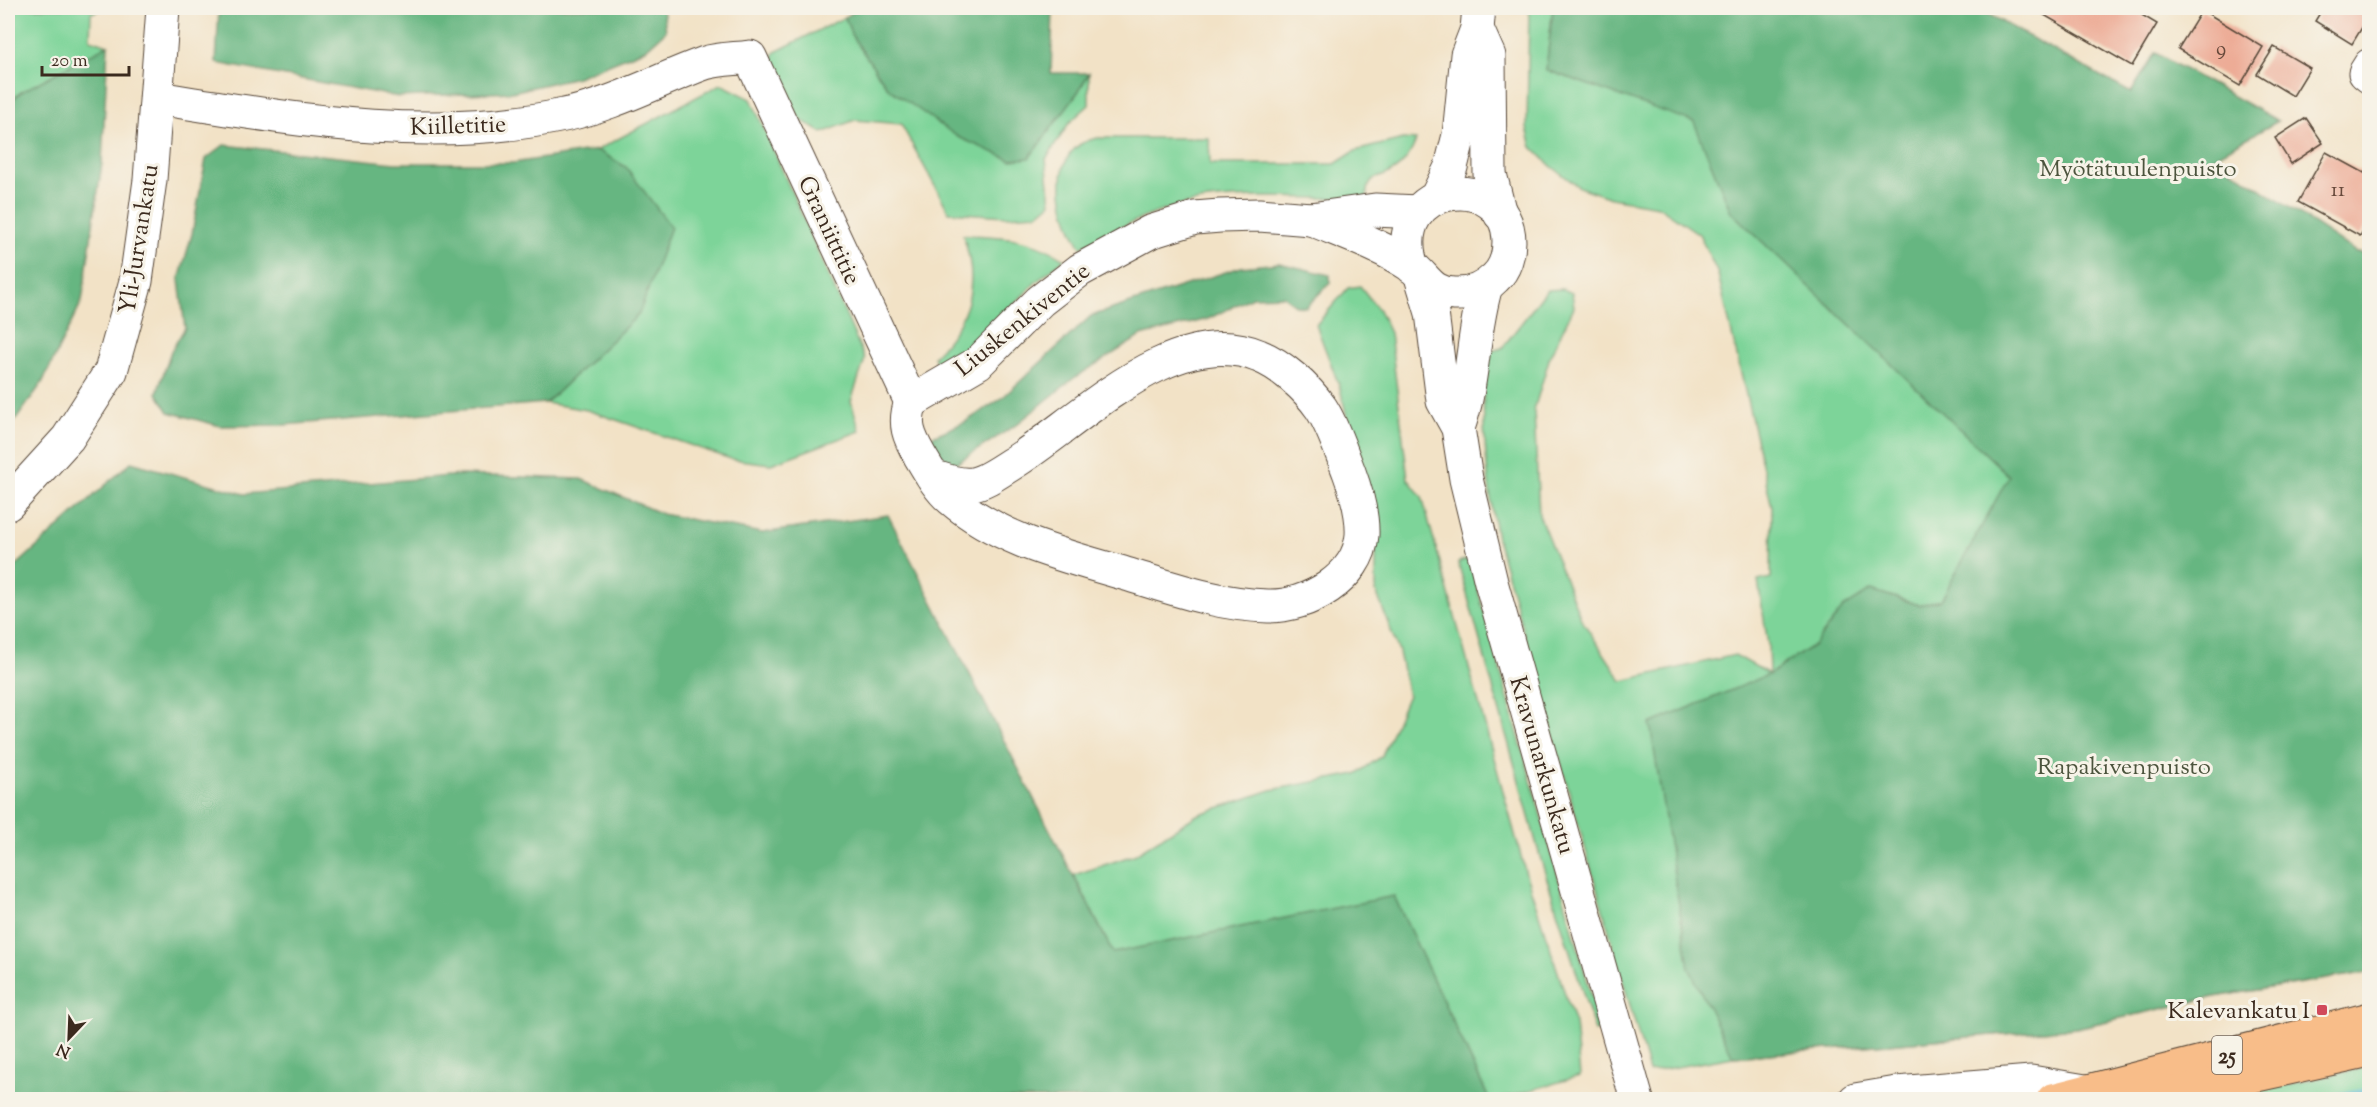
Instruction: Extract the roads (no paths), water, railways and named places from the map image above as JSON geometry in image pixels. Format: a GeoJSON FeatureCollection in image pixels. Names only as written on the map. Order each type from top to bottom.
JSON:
{"type":"FeatureCollection","features":[{"type":"Feature","properties":{"kind":"highway","name":"25"},"geometry":{"type":"LineString","coordinates":[[2053,1100],[2370,1019]]}},
{"type":"Feature","properties":{"kind":"highway","name":"25"},"geometry":{"type":"LineString","coordinates":[[2143,1100],[2370,1050]]}},
{"type":"Feature","properties":{"kind":"street","name":"Yli-Jurvankatu"},"geometry":{"type":"LineString","coordinates":[[8,504],[68,438],[111,371],[136,281],[150,180],[163,8]]}},
{"type":"Feature","properties":{"kind":"street"},"geometry":{"type":"LineString","coordinates":[[1478,18],[1489,57],[1491,174],[1500,214],[1509,236],[1509,250],[1497,276],[1486,286],[1470,293],[1453,294],[1436,290],[1417,273],[1407,238],[1450,167],[1459,135],[1467,55],[1478,18]]}},
{"type":"Feature","properties":{"kind":"street","name":"Kiilletitie"},"geometry":{"type":"LineString","coordinates":[[157,98],[299,120],[374,127],[501,126],[566,115],[632,93],[707,62],[750,57]]}},
{"type":"Feature","properties":{"kind":"street","name":"Graniittitie"},"geometry":{"type":"LineString","coordinates":[[750,57],[911,402]]}},
{"type":"Feature","properties":{"kind":"street"},"geometry":{"type":"LineString","coordinates":[[2370,65],[2364,74],[2370,77]]}},
{"type":"Feature","properties":{"kind":"street"},"geometry":{"type":"LineString","coordinates":[[1427,204],[1454,192],[1472,194],[1488,201],[1500,214]]}},
{"type":"Feature","properties":{"kind":"street","name":"Liuskenkiventie"},"geometry":{"type":"LineString","coordinates":[[911,402],[978,363],[1040,301],[1080,270],[1150,232],[1179,222],[1212,217],[1258,215],[1311,219],[1427,204]]}},
{"type":"Feature","properties":{"kind":"street","name":"Liuskenkiventie"},"geometry":{"type":"LineString","coordinates":[[1311,219],[1369,243],[1417,273]]}},
{"type":"Feature","properties":{"kind":"street","name":"Kravunarkunkatu"},"geometry":{"type":"LineString","coordinates":[[1417,273],[1432,313],[1443,401],[1458,428],[1466,479],[1483,550],[1637,1100]]}},
{"type":"Feature","properties":{"kind":"street","name":"Kravunarkunkatu"},"geometry":{"type":"LineString","coordinates":[[1458,428],[1467,404],[1472,344],[1486,286]]}},
{"type":"Feature","properties":{"kind":"street"},"geometry":{"type":"LineString","coordinates":[[911,402],[906,423],[909,438],[932,476],[950,498],[1002,533],[1202,598],[1270,606],[1304,599],[1330,587],[1346,571],[1362,537],[1360,510],[1349,474],[1321,408],[1286,372],[1258,355],[1223,348],[1192,351],[1159,365],[1114,390],[1028,453],[986,479],[971,484],[932,476]]}},
{"type":"Feature","properties":{"kind":"street"},"geometry":{"type":"LineString","coordinates":[[1855,1100],[1897,1093],[2031,1083],[2085,1091]]}},
{"type":"Feature","properties":{"kind":"waterway"},"geometry":{"type":"LineString","coordinates":[[2326,1100],[2370,1091]]}},
{"type":"Feature","properties":{"kind":"place","name":"Kalevankatu I"},"geometry":{"type":"Point","coordinates":[2322,1010]}},
{"type":"Feature","properties":{"kind":"park label","name":"Myötätuulenpuisto"},"geometry":{"type":"Point","coordinates":[2138,168]}},
{"type":"Feature","properties":{"kind":"park label","name":"Rapakivenpuisto"},"geometry":{"type":"Point","coordinates":[2124,766]}}]}
